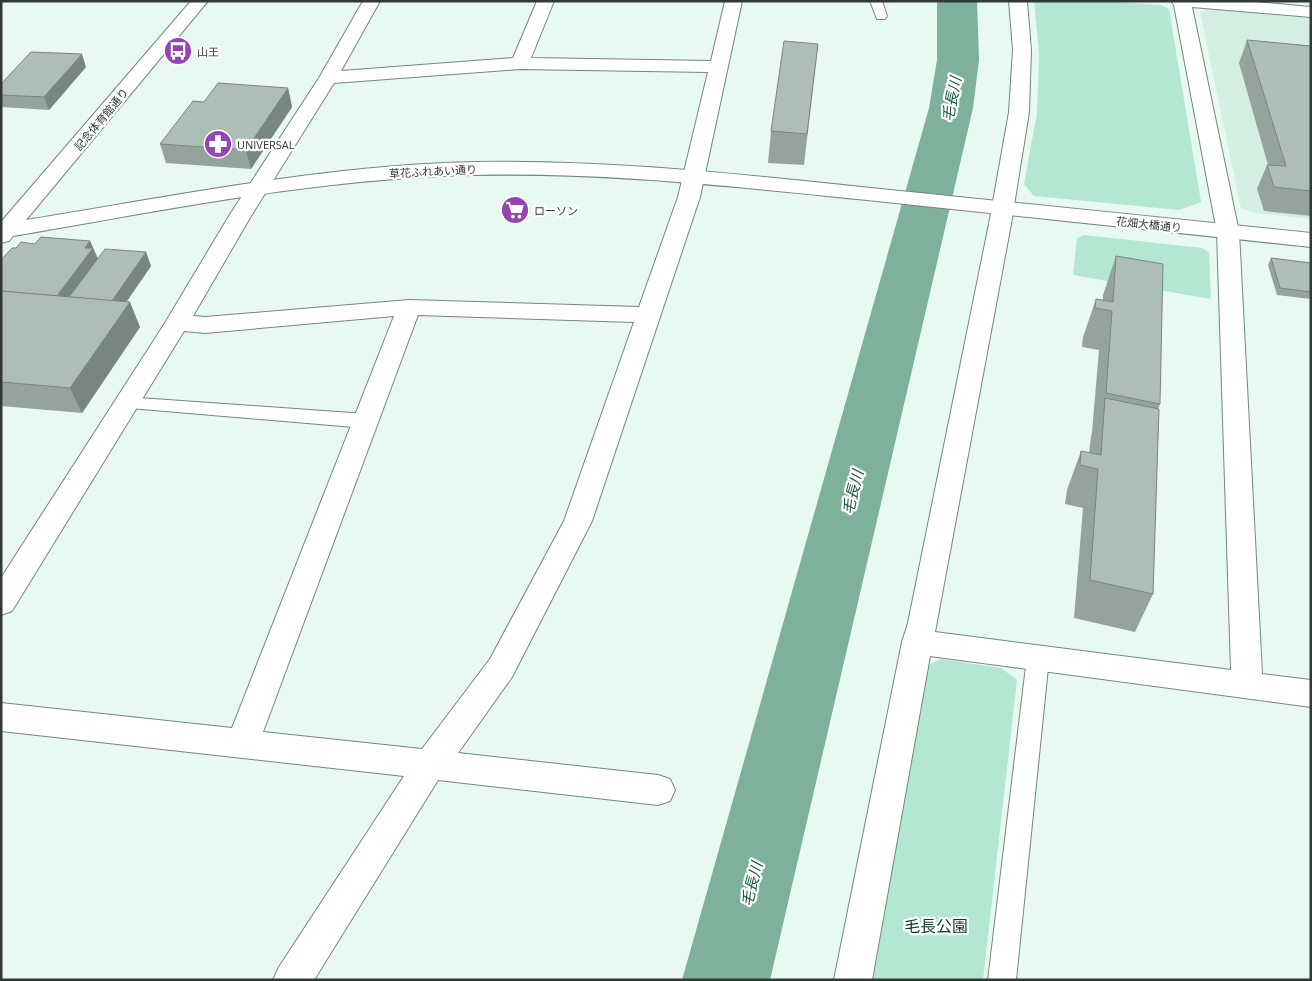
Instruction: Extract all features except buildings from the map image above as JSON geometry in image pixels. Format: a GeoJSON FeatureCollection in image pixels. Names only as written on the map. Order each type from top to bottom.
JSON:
{"type":"FeatureCollection","features":[{"type":"Feature","properties":{"kind":"street","name":"記念体育館通り"},"geometry":{"type":"LineString","coordinates":[[3,233],[200,1]]}},
{"type":"Feature","properties":{"kind":"street"},"geometry":{"type":"LineString","coordinates":[[1,603],[328,78],[372,1]]}},
{"type":"Feature","properties":{"kind":"street"},"geometry":{"type":"LineString","coordinates":[[520,64],[546,1]]}},
{"type":"Feature","properties":{"kind":"street"},"geometry":{"type":"LineString","coordinates":[[292,980],[431,763],[501,668],[578,521],[689,197],[734,1]]}},
{"type":"Feature","properties":{"kind":"street"},"geometry":{"type":"LineString","coordinates":[[853,980],[917,642],[924,623],[995,207],[1019,112],[1022,50],[1018,1]]}},
{"type":"Feature","properties":{"kind":"street"},"geometry":{"type":"LineString","coordinates":[[1247,686],[1228,232],[1180,1],[1311,12]]}},
{"type":"Feature","properties":{"kind":"street"},"geometry":{"type":"LineString","coordinates":[[328,78],[424,69],[520,64],[720,68]]}},
{"type":"Feature","properties":{"kind":"street","name":"草花ふれあい通り"},"geometry":{"type":"LineString","coordinates":[[3,233],[258,190],[374,175],[486,168],[604,170],[694,176],[868,193]]}},
{"type":"Feature","properties":{"kind":"street","name":"花畑大橋通り"},"geometry":{"type":"LineString","coordinates":[[868,193],[1311,240]]}},
{"type":"Feature","properties":{"kind":"street"},"geometry":{"type":"LineString","coordinates":[[177,323],[205,325],[409,307],[649,315]]}},
{"type":"Feature","properties":{"kind":"street"},"geometry":{"type":"LineString","coordinates":[[242,744],[409,307]]}},
{"type":"Feature","properties":{"kind":"street"},"geometry":{"type":"LineString","coordinates":[[917,642],[1311,694]]}},
{"type":"Feature","properties":{"kind":"street"},"geometry":{"type":"LineString","coordinates":[[1,717],[431,763],[658,790]]}},
{"type":"Feature","properties":{"kind":"lane"},"geometry":{"type":"LineString","coordinates":[[876,1],[881,16]]}},
{"type":"Feature","properties":{"kind":"lane"},"geometry":{"type":"LineString","coordinates":[[125,404],[366,421]]}},
{"type":"Feature","properties":{"kind":"lane"},"geometry":{"type":"LineString","coordinates":[[1002,980],[1038,658]]}},
{"type":"Feature","properties":{"kind":"shaded area"},"geometry":{"type":"Polygon","coordinates":[[[1206,9],[1311,18],[1311,219],[1255,213],[1241,208],[1200,12],[1206,9]]]}},
{"type":"Feature","properties":{"kind":"green space"},"geometry":{"type":"Polygon","coordinates":[[[1034,1],[1101,1],[1161,5],[1169,9],[1201,202],[1179,210],[1034,196],[1024,184],[1037,113],[1039,54],[1034,1]]]}},
{"type":"Feature","properties":{"kind":"green space"},"geometry":{"type":"Polygon","coordinates":[[[1084,235],[1202,248],[1209,253],[1211,299],[1073,275],[1077,238],[1084,235]]]}},
{"type":"Feature","properties":{"kind":"green space","name":"毛長公園"},"geometry":{"type":"Polygon","coordinates":[[[941,659],[1001,668],[1017,680],[983,980],[873,980],[928,665],[941,659]]]}},
{"type":"Feature","properties":{"kind":"waterway","name":"毛長川"},"geometry":{"type":"LineString","coordinates":[[726,980],[951,108],[958,60],[957,1]]}},
{"type":"Feature","properties":{"kind":"place","name":"山王"},"geometry":{"type":"Point","coordinates":[178,51]}},
{"type":"Feature","properties":{"kind":"place","name":"UNIVERSAL"},"geometry":{"type":"Point","coordinates":[218,144]}},
{"type":"Feature","properties":{"kind":"place","name":"ローソン"},"geometry":{"type":"Point","coordinates":[515,210]}}]}
